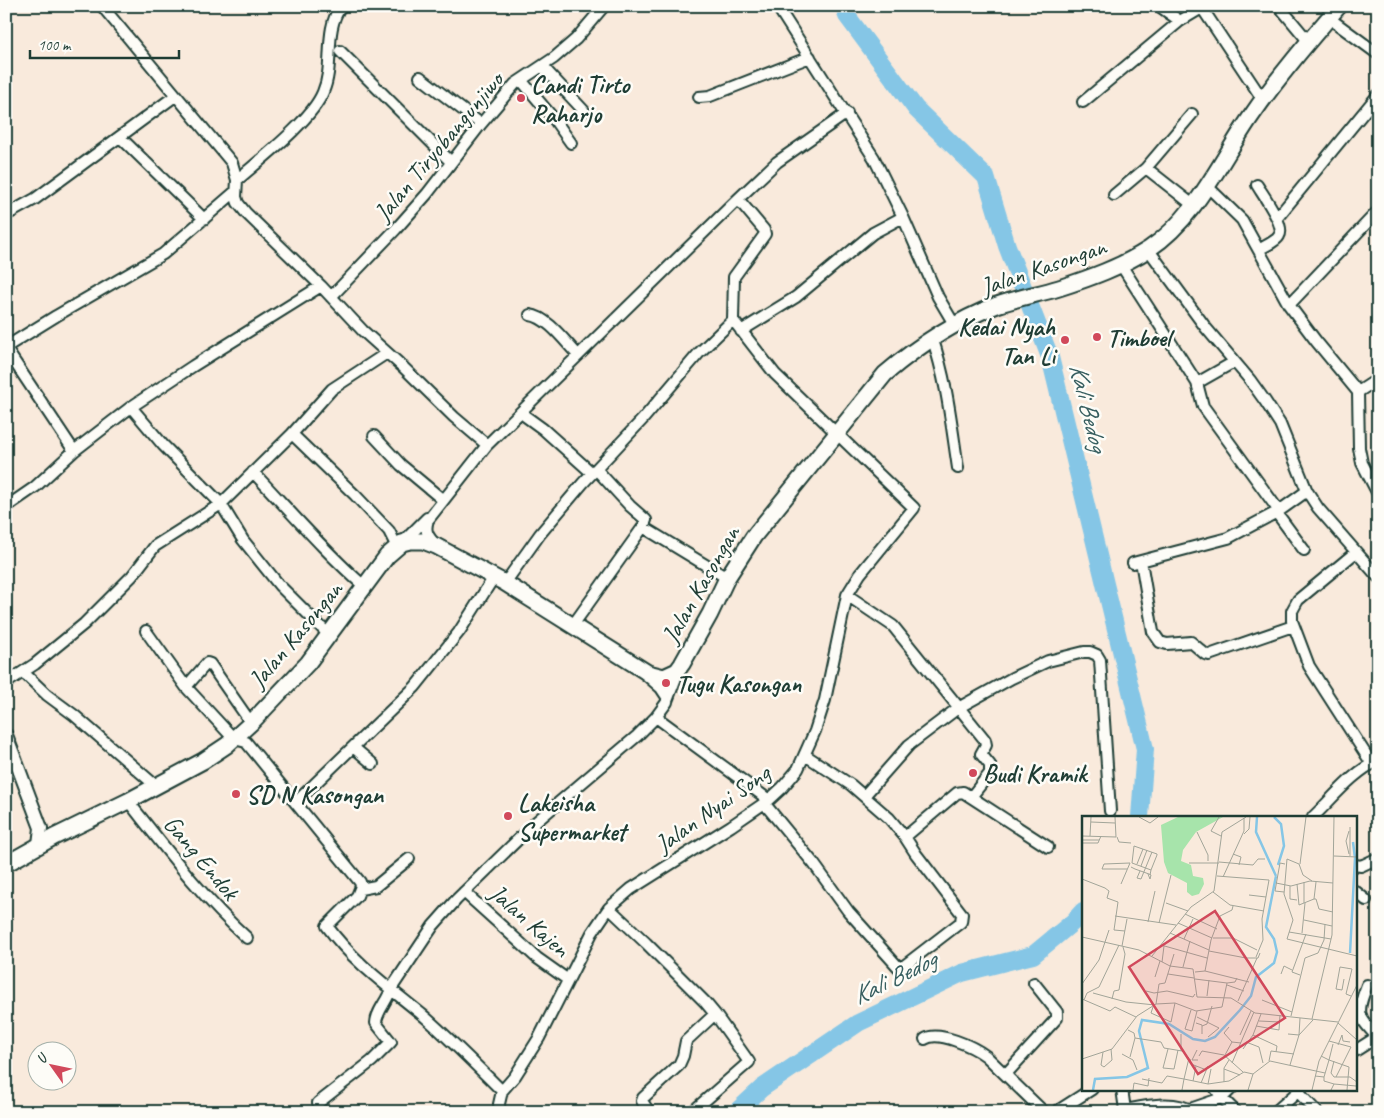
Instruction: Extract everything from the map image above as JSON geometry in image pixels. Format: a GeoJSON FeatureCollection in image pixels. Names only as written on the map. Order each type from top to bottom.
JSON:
{"type":"FeatureCollection","features":[{"type":"Feature","properties":{"kind":"main road","name":"Jalan Kasongan"},"geometry":{"type":"LineString","coordinates":[[6,864],[39,844],[48,832],[128,801],[203,761],[234,739],[289,683],[329,636],[387,556],[400,545],[416,540],[429,542],[500,580],[648,673],[664,677],[677,670],[710,614],[727,578],[767,518],[838,434],[885,374],[909,353],[954,324],[998,305],[1060,287],[1121,265],[1166,237],[1208,186],[1263,100],[1339,6]]}},
{"type":"Feature","properties":{"kind":"street"},"geometry":{"type":"LineString","coordinates":[[102,6],[232,163],[237,180],[238,203],[246,213],[321,286],[363,331],[454,417],[487,445]]}},
{"type":"Feature","properties":{"kind":"street"},"geometry":{"type":"LineString","coordinates":[[237,180],[288,135],[312,110],[324,92],[332,31],[335,18],[342,6]]}},
{"type":"Feature","properties":{"kind":"street","name":"Jalan Tiryobangunjiwo"},"geometry":{"type":"LineString","coordinates":[[331,297],[396,229],[515,84],[576,40],[604,6]]}},
{"type":"Feature","properties":{"kind":"street"},"geometry":{"type":"LineString","coordinates":[[777,6],[874,158],[903,217],[938,297],[954,324]]}},
{"type":"Feature","properties":{"kind":"street"},"geometry":{"type":"LineString","coordinates":[[1159,6],[1180,21]]}},
{"type":"Feature","properties":{"kind":"street"},"geometry":{"type":"LineString","coordinates":[[1279,6],[1309,42]]}},
{"type":"Feature","properties":{"kind":"street"},"geometry":{"type":"LineString","coordinates":[[1083,102],[1180,21],[1204,7],[1263,100]]}},
{"type":"Feature","properties":{"kind":"street"},"geometry":{"type":"LineString","coordinates":[[1329,18],[1378,54]]}},
{"type":"Feature","properties":{"kind":"street"},"geometry":{"type":"LineString","coordinates":[[340,51],[451,162]]}},
{"type":"Feature","properties":{"kind":"street"},"geometry":{"type":"LineString","coordinates":[[699,97],[710,96],[810,57]]}},
{"type":"Feature","properties":{"kind":"street"},"geometry":{"type":"LineString","coordinates":[[542,66],[584,111]]}},
{"type":"Feature","properties":{"kind":"street"},"geometry":{"type":"LineString","coordinates":[[420,78],[481,124]]}},
{"type":"Feature","properties":{"kind":"street"},"geometry":{"type":"LineString","coordinates":[[522,80],[571,143]]}},
{"type":"Feature","properties":{"kind":"street"},"geometry":{"type":"LineString","coordinates":[[1277,218],[1378,95]]}},
{"type":"Feature","properties":{"kind":"street"},"geometry":{"type":"LineString","coordinates":[[6,215],[35,199],[175,96]]}},
{"type":"Feature","properties":{"kind":"street"},"geometry":{"type":"LineString","coordinates":[[292,434],[355,495],[400,545],[433,512],[487,445],[738,199],[777,162],[847,113]]}},
{"type":"Feature","properties":{"kind":"street"},"geometry":{"type":"LineString","coordinates":[[1114,195],[1146,168],[1192,114]]}},
{"type":"Feature","properties":{"kind":"street"},"geometry":{"type":"LineString","coordinates":[[120,137],[204,219]]}},
{"type":"Feature","properties":{"kind":"street"},"geometry":{"type":"LineString","coordinates":[[1146,168],[1193,205]]}},
{"type":"Feature","properties":{"kind":"street"},"geometry":{"type":"LineString","coordinates":[[1257,185],[1277,218],[1280,232],[1279,236],[1259,250]]}},
{"type":"Feature","properties":{"kind":"street"},"geometry":{"type":"LineString","coordinates":[[1208,186],[1242,220],[1290,305],[1316,341],[1358,392],[1359,448],[1362,463],[1378,494]]}},
{"type":"Feature","properties":{"kind":"street"},"geometry":{"type":"LineString","coordinates":[[74,451],[6,348],[56,316],[164,254],[236,191]]}},
{"type":"Feature","properties":{"kind":"street"},"geometry":{"type":"LineString","coordinates":[[738,199],[765,234],[734,277],[733,320],[775,374],[838,434]]}},
{"type":"Feature","properties":{"kind":"street"},"geometry":{"type":"LineString","coordinates":[[1290,305],[1378,211]]}},
{"type":"Feature","properties":{"kind":"street"},"geometry":{"type":"LineString","coordinates":[[741,331],[796,296],[873,233],[903,217]]}},
{"type":"Feature","properties":{"kind":"street"},"geometry":{"type":"LineString","coordinates":[[1148,249],[1206,328],[1250,380],[1280,424],[1307,491],[1323,514],[1378,577]]}},
{"type":"Feature","properties":{"kind":"street"},"geometry":{"type":"LineString","coordinates":[[1121,265],[1196,383],[1203,406],[1304,550]]}},
{"type":"Feature","properties":{"kind":"street"},"geometry":{"type":"LineString","coordinates":[[6,507],[35,487],[74,451],[130,408],[321,286]]}},
{"type":"Feature","properties":{"kind":"street"},"geometry":{"type":"LineString","coordinates":[[530,315],[538,316],[548,324],[578,355]]}},
{"type":"Feature","properties":{"kind":"street"},"geometry":{"type":"LineString","coordinates":[[296,802],[415,687],[500,580],[594,471],[643,419],[699,353],[733,320]]}},
{"type":"Feature","properties":{"kind":"street"},"geometry":{"type":"LineString","coordinates":[[932,337],[948,393],[958,468]]}},
{"type":"Feature","properties":{"kind":"street"},"geometry":{"type":"LineString","coordinates":[[6,682],[35,664],[84,624],[132,576],[155,546],[221,504],[292,434],[332,389],[387,353]]}},
{"type":"Feature","properties":{"kind":"street"},"geometry":{"type":"LineString","coordinates":[[1196,383],[1234,362]]}},
{"type":"Feature","properties":{"kind":"street"},"geometry":{"type":"LineString","coordinates":[[1358,392],[1378,379]]}},
{"type":"Feature","properties":{"kind":"street"},"geometry":{"type":"LineString","coordinates":[[130,408],[221,504],[246,545],[279,585],[329,636]]}},
{"type":"Feature","properties":{"kind":"street"},"geometry":{"type":"LineString","coordinates":[[521,413],[594,471],[646,520],[643,527],[573,625]]}},
{"type":"Feature","properties":{"kind":"street","name":"Jalan Nyai Song"},"geometry":{"type":"LineString","coordinates":[[502,1091],[515,1076],[539,1038],[592,933],[609,908],[626,892],[731,826],[766,801],[792,777],[805,755],[825,700],[847,595],[860,574],[914,508],[838,434]]}},
{"type":"Feature","properties":{"kind":"street"},"geometry":{"type":"LineString","coordinates":[[374,436],[401,465],[443,500]]}},
{"type":"Feature","properties":{"kind":"street"},"geometry":{"type":"LineString","coordinates":[[253,472],[339,564],[365,587]]}},
{"type":"Feature","properties":{"kind":"street"},"geometry":{"type":"LineString","coordinates":[[1293,626],[1209,655],[1205,654],[1191,642],[1167,644],[1160,642],[1151,628],[1137,562],[1228,538],[1278,511],[1307,491]]}},
{"type":"Feature","properties":{"kind":"street"},"geometry":{"type":"LineString","coordinates":[[433,512],[426,526],[428,537],[436,546]]}},
{"type":"Feature","properties":{"kind":"street"},"geometry":{"type":"LineString","coordinates":[[643,527],[727,578]]}},
{"type":"Feature","properties":{"kind":"street"},"geometry":{"type":"LineString","coordinates":[[1314,816],[1357,775],[1375,763],[1309,666],[1293,626],[1292,611],[1298,600],[1356,552]]}},
{"type":"Feature","properties":{"kind":"street"},"geometry":{"type":"LineString","coordinates":[[847,595],[893,626],[984,740],[986,745],[981,754],[991,767],[990,775],[972,797]]}},
{"type":"Feature","properties":{"kind":"street"},"geometry":{"type":"LineString","coordinates":[[146,631],[186,687],[234,739],[246,742],[360,882],[357,896],[327,926],[352,957],[449,1038],[502,1091],[498,1109]]}},
{"type":"Feature","properties":{"kind":"street"},"geometry":{"type":"LineString","coordinates":[[864,796],[909,746],[958,708],[1012,678],[1048,661],[1090,652],[1097,655],[1100,660],[1110,811]]}},
{"type":"Feature","properties":{"kind":"street"},"geometry":{"type":"LineString","coordinates":[[186,687],[207,663],[210,664],[251,723]]}},
{"type":"Feature","properties":{"kind":"street"},"geometry":{"type":"LineString","coordinates":[[318,1103],[372,1061],[391,1042],[376,1023],[376,1019],[391,989],[433,926],[464,892],[537,821],[637,736],[656,717],[666,702],[682,664]]}},
{"type":"Feature","properties":{"kind":"street"},"geometry":{"type":"LineString","coordinates":[[636,667],[665,693],[666,702]]}},
{"type":"Feature","properties":{"kind":"street"},"geometry":{"type":"LineString","coordinates":[[23,672],[156,786]]}},
{"type":"Feature","properties":{"kind":"street"},"geometry":{"type":"LineString","coordinates":[[656,717],[766,801],[848,911],[900,969],[961,922],[963,916],[916,854],[905,836],[889,818],[864,796],[824,766],[805,755]]}},
{"type":"Feature","properties":{"kind":"street"},"geometry":{"type":"LineString","coordinates":[[6,735],[48,832]]}},
{"type":"Feature","properties":{"kind":"street"},"geometry":{"type":"LineString","coordinates":[[353,747],[373,764]]}},
{"type":"Feature","properties":{"kind":"street"},"geometry":{"type":"LineString","coordinates":[[905,836],[956,793],[963,792],[1048,847]]}},
{"type":"Feature","properties":{"kind":"street","name":"Gang Endok"},"geometry":{"type":"LineString","coordinates":[[128,801],[192,882],[220,913],[247,938]]}},
{"type":"Feature","properties":{"kind":"street"},"geometry":{"type":"LineString","coordinates":[[1356,865],[1361,866],[1378,858]]}},
{"type":"Feature","properties":{"kind":"street"},"geometry":{"type":"LineString","coordinates":[[360,889],[376,886],[408,859]]}},
{"type":"Feature","properties":{"kind":"street"},"geometry":{"type":"LineString","coordinates":[[1356,891],[1366,900]]}},
{"type":"Feature","properties":{"kind":"street","name":"Jalan Kajen"},"geometry":{"type":"LineString","coordinates":[[464,892],[537,958],[568,980]]}},
{"type":"Feature","properties":{"kind":"street"},"geometry":{"type":"LineString","coordinates":[[609,908],[715,1014],[749,1062],[692,1112]]}},
{"type":"Feature","properties":{"kind":"street"},"geometry":{"type":"LineString","coordinates":[[1006,1074],[1057,1018],[1055,1008],[1034,983]]}},
{"type":"Feature","properties":{"kind":"street"},"geometry":{"type":"LineString","coordinates":[[1356,1050],[1377,1037],[1362,1020],[1359,1011],[1367,985]]}},
{"type":"Feature","properties":{"kind":"street"},"geometry":{"type":"LineString","coordinates":[[649,1112],[642,1101],[643,1098],[679,1064],[686,1041],[715,1014]]}},
{"type":"Feature","properties":{"kind":"street"},"geometry":{"type":"LineString","coordinates":[[926,1038],[930,1035],[939,1035],[969,1046],[986,1056],[1044,1112]]}},
{"type":"Feature","properties":{"kind":"street"},"geometry":{"type":"LineString","coordinates":[[1056,1112],[1090,1090]]}},
{"type":"Feature","properties":{"kind":"street"},"geometry":{"type":"LineString","coordinates":[[1122,1090],[1124,1111],[1162,1105],[1192,1110],[1219,1094],[1236,1112]]}},
{"type":"Feature","properties":{"kind":"street"},"geometry":{"type":"LineString","coordinates":[[1275,1112],[1300,1091],[1317,1112]]}},
{"type":"Feature","properties":{"kind":"waterway","name":"Kali Bedog"},"geometry":{"type":"LineString","coordinates":[[844,6],[847,16],[916,109],[986,177],[1007,246],[1050,357],[1145,749],[1140,816]]}},
{"type":"Feature","properties":{"kind":"waterway","name":"Kali Bedog"},"geometry":{"type":"LineString","coordinates":[[736,1112],[762,1088],[858,1023],[962,973],[1033,955],[1073,922],[1082,912]]}},
{"type":"Feature","properties":{"kind":"place","name":"Candi Tirto Raharjo"},"geometry":{"type":"Point","coordinates":[521,98]}},
{"type":"Feature","properties":{"kind":"place","name":"Timboel"},"geometry":{"type":"Point","coordinates":[1097,337]}},
{"type":"Feature","properties":{"kind":"place","name":"Kedai Nyah Tan Li"},"geometry":{"type":"Point","coordinates":[1065,340]}},
{"type":"Feature","properties":{"kind":"place","name":"Tugu Kasongan"},"geometry":{"type":"Point","coordinates":[666,683]}},
{"type":"Feature","properties":{"kind":"place","name":"Budi Kramik"},"geometry":{"type":"Point","coordinates":[973,773]}},
{"type":"Feature","properties":{"kind":"place","name":"SD N Kasongan"},"geometry":{"type":"Point","coordinates":[236,794]}},
{"type":"Feature","properties":{"kind":"place","name":"Lakeisha Supermarket"},"geometry":{"type":"Point","coordinates":[508,816]}}]}
